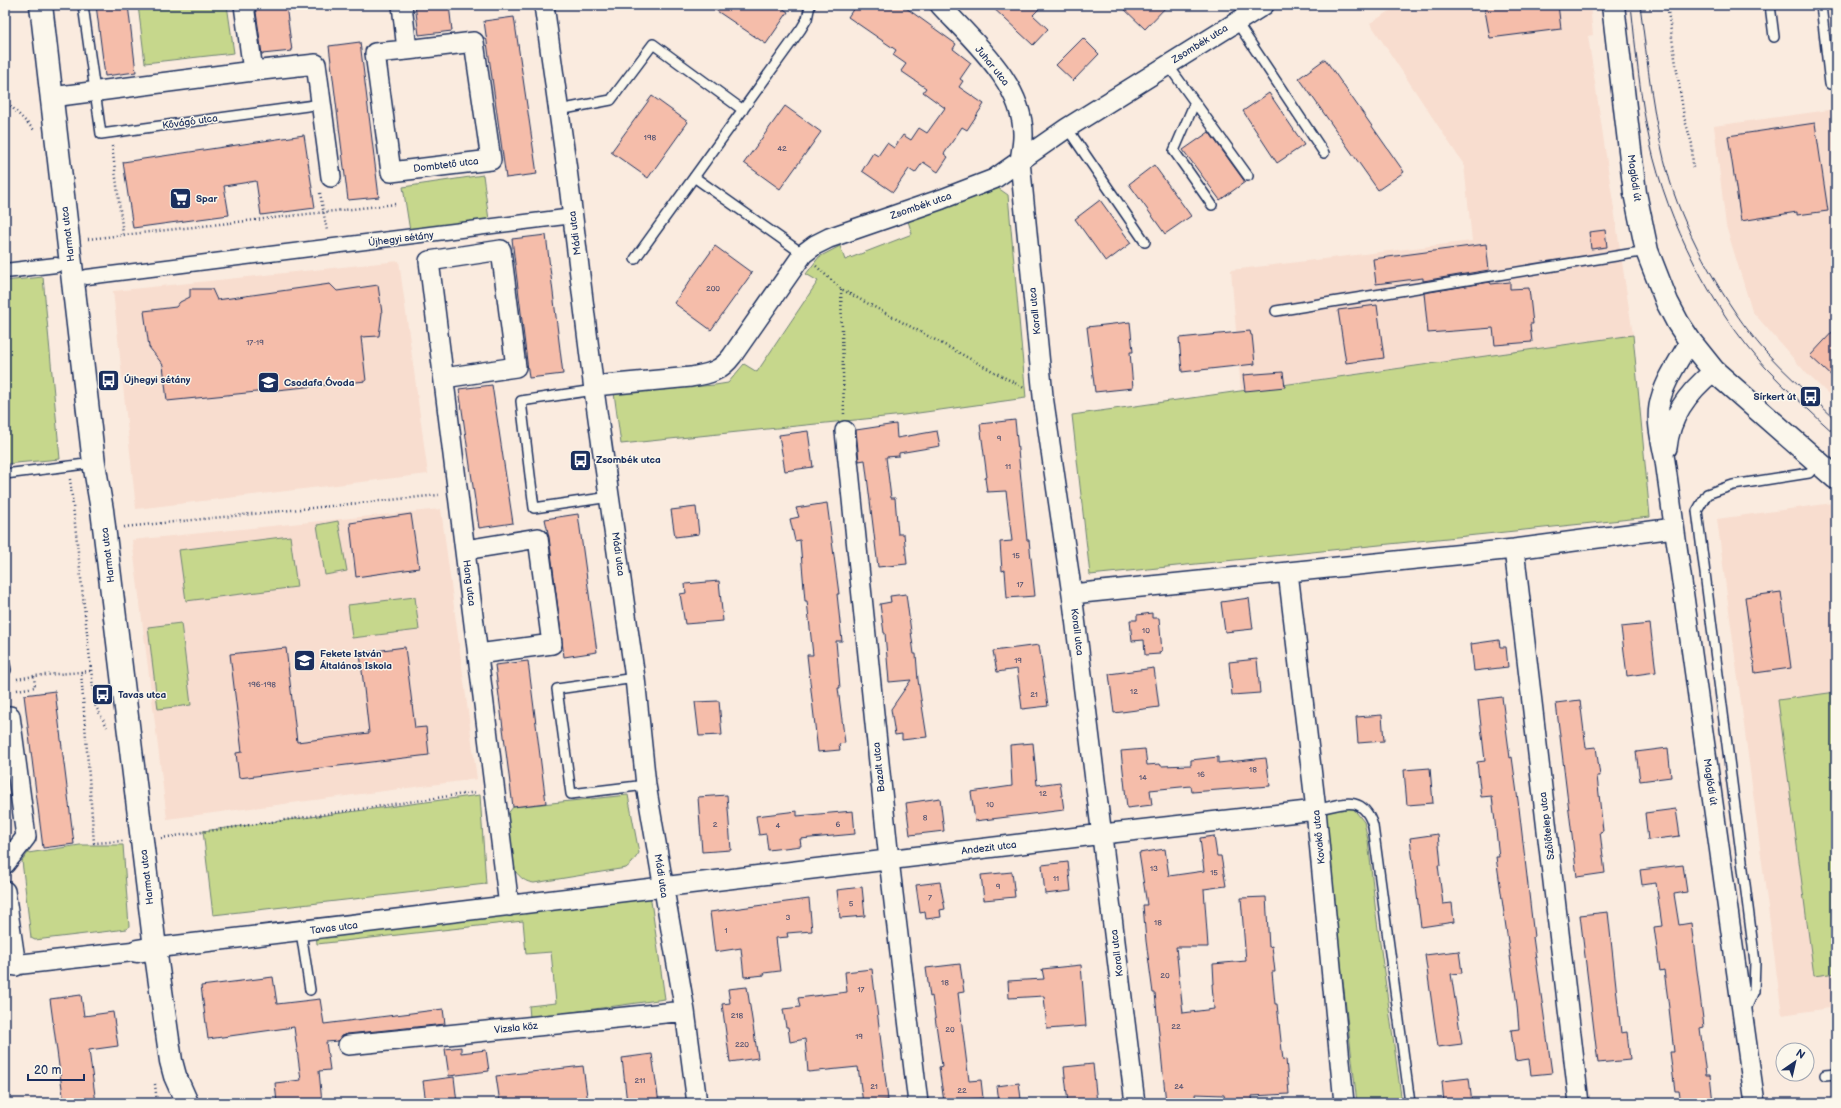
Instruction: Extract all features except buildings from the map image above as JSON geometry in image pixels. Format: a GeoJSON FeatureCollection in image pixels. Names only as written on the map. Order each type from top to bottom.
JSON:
{"type":"FeatureCollection","features":[{"type":"Feature","properties":{"kind":"street","name":"Harmat utca"},"geometry":{"type":"LineString","coordinates":[[40,5],[94,463],[103,518],[146,950],[175,1076],[187,1103]]}},
{"type":"Feature","properties":{"kind":"street"},"geometry":{"type":"LineString","coordinates":[[244,5],[253,71]]}},
{"type":"Feature","properties":{"kind":"street"},"geometry":{"type":"LineString","coordinates":[[402,5],[407,50]]}},
{"type":"Feature","properties":{"kind":"street","name":"Mádi utca"},"geometry":{"type":"LineString","coordinates":[[544,5],[573,216],[594,388],[635,678],[646,785],[685,1011],[697,1103]]}},
{"type":"Feature","properties":{"kind":"street","name":"Juhar utca"},"geometry":{"type":"LineString","coordinates":[[940,5],[994,65],[1008,84],[1020,115],[1024,136],[1020,161]]}},
{"type":"Feature","properties":{"kind":"street","name":"Zsombék utca"},"geometry":{"type":"LineString","coordinates":[[594,388],[691,377],[713,372],[724,367],[803,254],[814,245],[829,238],[942,199],[994,179],[1067,128],[1236,21],[1264,5]]}},
{"type":"Feature","properties":{"kind":"street","name":"Maglódi út"},"geometry":{"type":"LineString","coordinates":[[1613,5],[1635,193],[1647,251],[1667,302],[1678,323],[1690,341],[1714,370],[1692,390],[1674,418],[1668,434],[1665,461]]}},
{"type":"Feature","properties":{"kind":"street","name":"Dombtető utca"},"geometry":{"type":"LineString","coordinates":[[474,42],[491,160],[391,172],[375,53],[407,50],[474,42]]}},
{"type":"Feature","properties":{"kind":"street"},"geometry":{"type":"LineString","coordinates":[[52,97],[316,64],[322,104],[325,184]]}},
{"type":"Feature","properties":{"kind":"street","name":"Korall utca"},"geometry":{"type":"LineString","coordinates":[[1020,161],[1043,396],[1072,594],[1103,834],[1135,1103]]}},
{"type":"Feature","properties":{"kind":"street","name":"Újhegyi sétány"},"geometry":{"type":"LineString","coordinates":[[87,277],[573,216]]}},
{"type":"Feature","properties":{"kind":"street","name":"Hang utca"},"geometry":{"type":"LineString","coordinates":[[444,378],[516,368],[501,250],[429,261],[509,906]]}},
{"type":"Feature","properties":{"kind":"street"},"geometry":{"type":"LineString","coordinates":[[5,271],[56,265]]}},
{"type":"Feature","properties":{"kind":"street","name":"Maglódi út"},"geometry":{"type":"LineString","coordinates":[[1690,341],[1663,391],[1659,406],[1658,422],[1665,461],[1755,1103]]}},
{"type":"Feature","properties":{"kind":"street"},"geometry":{"type":"LineString","coordinates":[[1714,370],[1836,478]]}},
{"type":"Feature","properties":{"kind":"street","name":"Bazalt utca"},"geometry":{"type":"LineString","coordinates":[[845,431],[889,860],[918,1103]]}},
{"type":"Feature","properties":{"kind":"street"},"geometry":{"type":"LineString","coordinates":[[1072,594],[1514,549],[1674,528]]}},
{"type":"Feature","properties":{"kind":"street"},"geometry":{"type":"LineString","coordinates":[[465,550],[538,538],[551,636],[552,644],[478,654]]}},
{"type":"Feature","properties":{"kind":"street","name":"Szőlőtelep utca"},"geometry":{"type":"LineString","coordinates":[[1514,549],[1580,1103]]}},
{"type":"Feature","properties":{"kind":"street","name":"Kovakő utca"},"geometry":{"type":"LineString","coordinates":[[1288,572],[1316,810],[1344,1103]]}},
{"type":"Feature","properties":{"kind":"street"},"geometry":{"type":"LineString","coordinates":[[5,716],[10,716],[26,837],[5,864]]}},
{"type":"Feature","properties":{"kind":"street","name":"Andezit utca"},"geometry":{"type":"LineString","coordinates":[[663,888],[1103,834],[1316,810]]}},
{"type":"Feature","properties":{"kind":"street","name":"Tavas utca"},"geometry":{"type":"LineString","coordinates":[[10,966],[663,888]]}},
{"type":"Feature","properties":{"kind":"street"},"geometry":{"type":"LineString","coordinates":[[5,891],[10,966]]}},
{"type":"Feature","properties":{"kind":"street","name":"Vizsla köz"},"geometry":{"type":"LineString","coordinates":[[348,1045],[685,1011]]}},
{"type":"Feature","properties":{"kind":"lane"},"geometry":{"type":"LineString","coordinates":[[83,5],[102,134],[110,133]]}},
{"type":"Feature","properties":{"kind":"lane"},"geometry":{"type":"LineString","coordinates":[[635,259],[801,29],[807,19],[810,5]]}},
{"type":"Feature","properties":{"kind":"lane"},"geometry":{"type":"LineString","coordinates":[[1770,5],[1774,37]]}},
{"type":"Feature","properties":{"kind":"lane"},"geometry":{"type":"LineString","coordinates":[[1821,5],[1830,84],[1836,83]]}},
{"type":"Feature","properties":{"kind":"lane"},"geometry":{"type":"LineString","coordinates":[[1236,21],[1324,153]]}},
{"type":"Feature","properties":{"kind":"lane"},"geometry":{"type":"LineString","coordinates":[[559,110],[611,100],[653,44],[743,110]]}},
{"type":"Feature","properties":{"kind":"lane"},"geometry":{"type":"LineString","coordinates":[[1168,65],[1248,176]]}},
{"type":"Feature","properties":{"kind":"lane"},"geometry":{"type":"LineString","coordinates":[[1195,102],[1174,151],[1212,205]]}},
{"type":"Feature","properties":{"kind":"lane","name":"Kővágó utca"},"geometry":{"type":"LineString","coordinates":[[110,133],[322,104]]}},
{"type":"Feature","properties":{"kind":"lane"},"geometry":{"type":"LineString","coordinates":[[1067,128],[1145,242]]}},
{"type":"Feature","properties":{"kind":"lane"},"geometry":{"type":"LineString","coordinates":[[694,178],[803,254]]}},
{"type":"Feature","properties":{"kind":"lane"},"geometry":{"type":"LineString","coordinates":[[1276,311],[1647,251]]}},
{"type":"Feature","properties":{"kind":"lane"},"geometry":{"type":"LineString","coordinates":[[594,388],[521,401],[534,508],[610,497]]}},
{"type":"Feature","properties":{"kind":"lane"},"geometry":{"type":"LineString","coordinates":[[1743,1017],[1754,991],[1755,962],[1697,511],[1707,494],[1733,484],[1809,473],[1819,462]]}},
{"type":"Feature","properties":{"kind":"lane"},"geometry":{"type":"LineString","coordinates":[[5,474],[94,463]]}},
{"type":"Feature","properties":{"kind":"lane"},"geometry":{"type":"LineString","coordinates":[[5,666],[6,670]]}},
{"type":"Feature","properties":{"kind":"lane"},"geometry":{"type":"LineString","coordinates":[[635,678],[557,689],[571,794],[646,785]]}},
{"type":"Feature","properties":{"kind":"lane"},"geometry":{"type":"LineString","coordinates":[[1316,810],[1346,803],[1354,803],[1367,810],[1370,815],[1410,1103]]}},
{"type":"Feature","properties":{"kind":"lane"},"geometry":{"type":"LineString","coordinates":[[301,932],[310,990]]}},
{"type":"Feature","properties":{"kind":"lane"},"geometry":{"type":"LineString","coordinates":[[1825,1075],[1836,1074]]}},
{"type":"Feature","properties":{"kind":"path"},"geometry":{"type":"LineString","coordinates":[[1667,5],[1684,117],[1692,144],[1693,170]]}},
{"type":"Feature","properties":{"kind":"path"},"geometry":{"type":"LineString","coordinates":[[5,100],[36,133]]}},
{"type":"Feature","properties":{"kind":"path"},"geometry":{"type":"LineString","coordinates":[[110,133],[123,234]]}},
{"type":"Feature","properties":{"kind":"path"},"geometry":{"type":"LineString","coordinates":[[325,184],[324,212],[330,247]]}},
{"type":"Feature","properties":{"kind":"path"},"geometry":{"type":"LineString","coordinates":[[83,239],[396,204]]}},
{"type":"Feature","properties":{"kind":"path"},"geometry":{"type":"LineString","coordinates":[[803,254],[841,289],[1027,390],[1043,396]]}},
{"type":"Feature","properties":{"kind":"path"},"geometry":{"type":"LineString","coordinates":[[841,289],[845,431]]}},
{"type":"Feature","properties":{"kind":"path"},"geometry":{"type":"LineString","coordinates":[[71,467],[70,478],[90,671],[95,705],[108,728]]}},
{"type":"Feature","properties":{"kind":"path"},"geometry":{"type":"LineString","coordinates":[[120,528],[458,493]]}},
{"type":"Feature","properties":{"kind":"path"},"geometry":{"type":"LineString","coordinates":[[17,690],[34,687],[34,676],[90,671]]}},
{"type":"Feature","properties":{"kind":"path"},"geometry":{"type":"LineString","coordinates":[[81,672],[94,843],[125,841],[124,834]]}},
{"type":"Feature","properties":{"kind":"path"},"geometry":{"type":"LineString","coordinates":[[157,839],[495,790]]}},
{"type":"Feature","properties":{"kind":"shaded area"},"geometry":{"type":"Polygon","coordinates":[[[1400,5],[1590,5],[1593,35],[1588,36],[1633,335],[1241,390],[1231,270],[1472,241],[1464,165],[1370,23],[1400,5]]]}},
{"type":"Feature","properties":{"kind":"shaded area"},"geometry":{"type":"Polygon","coordinates":[[[1836,109],[1836,401],[1807,374],[1752,311],[1726,226],[1714,126],[1836,109]]]}},
{"type":"Feature","properties":{"kind":"shaded area","name":"Csodafa Óvoda"},"geometry":{"type":"Polygon","coordinates":[[[399,261],[428,474],[136,509],[113,291],[399,261]]]}},
{"type":"Feature","properties":{"kind":"shaded area"},"geometry":{"type":"Polygon","coordinates":[[[1833,503],[1836,506],[1836,1007],[1782,1015],[1717,519],[1833,503]]]}},
{"type":"Feature","properties":{"kind":"shaded area","name":"Fekete István Általános Iskola"},"geometry":{"type":"Polygon","coordinates":[[[441,509],[477,779],[167,819],[132,540],[441,509]]]}},
{"type":"Feature","properties":{"kind":"green space"},"geometry":{"type":"Polygon","coordinates":[[[138,5],[227,5],[234,53],[145,63],[138,5]]]}},
{"type":"Feature","properties":{"kind":"green space"},"geometry":{"type":"Polygon","coordinates":[[[483,175],[489,220],[410,231],[403,187],[483,175]]]}},
{"type":"Feature","properties":{"kind":"green space"},"geometry":{"type":"Polygon","coordinates":[[[998,188],[1008,195],[1026,398],[904,415],[621,444],[614,393],[728,383],[744,364],[757,372],[818,281],[806,274],[819,257],[840,246],[845,260],[912,234],[908,221],[998,188]]]}},
{"type":"Feature","properties":{"kind":"green space"},"geometry":{"type":"Polygon","coordinates":[[[43,277],[60,459],[5,464],[5,281],[43,277]]]}},
{"type":"Feature","properties":{"kind":"green space"},"geometry":{"type":"Polygon","coordinates":[[[1633,335],[1650,517],[1090,575],[1072,415],[1633,335]]]}},
{"type":"Feature","properties":{"kind":"green space"},"geometry":{"type":"Polygon","coordinates":[[[338,521],[347,571],[325,575],[317,525],[338,521]]]}},
{"type":"Feature","properties":{"kind":"green space"},"geometry":{"type":"Polygon","coordinates":[[[290,536],[297,587],[186,601],[179,550],[290,536]]]}},
{"type":"Feature","properties":{"kind":"green space"},"geometry":{"type":"Polygon","coordinates":[[[415,597],[419,630],[352,638],[348,605],[415,597]]]}},
{"type":"Feature","properties":{"kind":"green space"},"geometry":{"type":"Polygon","coordinates":[[[181,623],[191,705],[158,709],[148,627],[181,623]]]}},
{"type":"Feature","properties":{"kind":"green space"},"geometry":{"type":"Polygon","coordinates":[[[1836,692],[1836,973],[1814,976],[1778,700],[1836,692]]]}},
{"type":"Feature","properties":{"kind":"green space"},"geometry":{"type":"Polygon","coordinates":[[[480,795],[486,884],[213,915],[203,831],[480,795]]]}},
{"type":"Feature","properties":{"kind":"green space"},"geometry":{"type":"Polygon","coordinates":[[[628,795],[639,853],[632,863],[626,868],[534,883],[523,879],[515,871],[507,815],[513,807],[628,795]]]}},
{"type":"Feature","properties":{"kind":"green space"},"geometry":{"type":"Polygon","coordinates":[[[1334,807],[1353,808],[1364,822],[1368,840],[1376,914],[1402,1103],[1357,1103],[1328,852],[1325,810],[1334,807]]]}},
{"type":"Feature","properties":{"kind":"green space"},"geometry":{"type":"Polygon","coordinates":[[[80,845],[123,845],[129,926],[127,929],[35,940],[31,938],[22,861],[28,853],[80,845]]]}},
{"type":"Feature","properties":{"kind":"green space"},"geometry":{"type":"Polygon","coordinates":[[[650,894],[665,999],[530,1018],[529,1006],[556,1003],[551,952],[526,954],[523,921],[317,944],[316,933],[650,894]]]}},
{"type":"Feature","properties":{"kind":"tram line"},"geometry":{"type":"LineString","coordinates":[[1631,5],[1641,92],[1650,143],[1658,173],[1680,234],[1710,292],[1727,319],[1746,344],[1774,377],[1836,435]]}},
{"type":"Feature","properties":{"kind":"tram line"},"geometry":{"type":"LineString","coordinates":[[1640,5],[1659,138],[1670,181],[1686,224],[1709,270],[1750,333],[1764,350],[1836,420]]}},
{"type":"Feature","properties":{"kind":"place","name":"Spar"},"geometry":{"type":"Point","coordinates":[181,199]}},
{"type":"Feature","properties":{"kind":"place","name":"Újhegyi sétány"},"geometry":{"type":"Point","coordinates":[109,380]}},
{"type":"Feature","properties":{"kind":"place","name":"Csodafa Óvoda"},"geometry":{"type":"Point","coordinates":[269,383]}},
{"type":"Feature","properties":{"kind":"place","name":"Sírkert út"},"geometry":{"type":"Point","coordinates":[1811,397]}},
{"type":"Feature","properties":{"kind":"place","name":"Zsombék utca"},"geometry":{"type":"Point","coordinates":[581,460]}},
{"type":"Feature","properties":{"kind":"place","name":"Fekete István Általános Iskola"},"geometry":{"type":"Point","coordinates":[304,660]}},
{"type":"Feature","properties":{"kind":"place","name":"Tavas utca"},"geometry":{"type":"Point","coordinates":[102,695]}}]}
